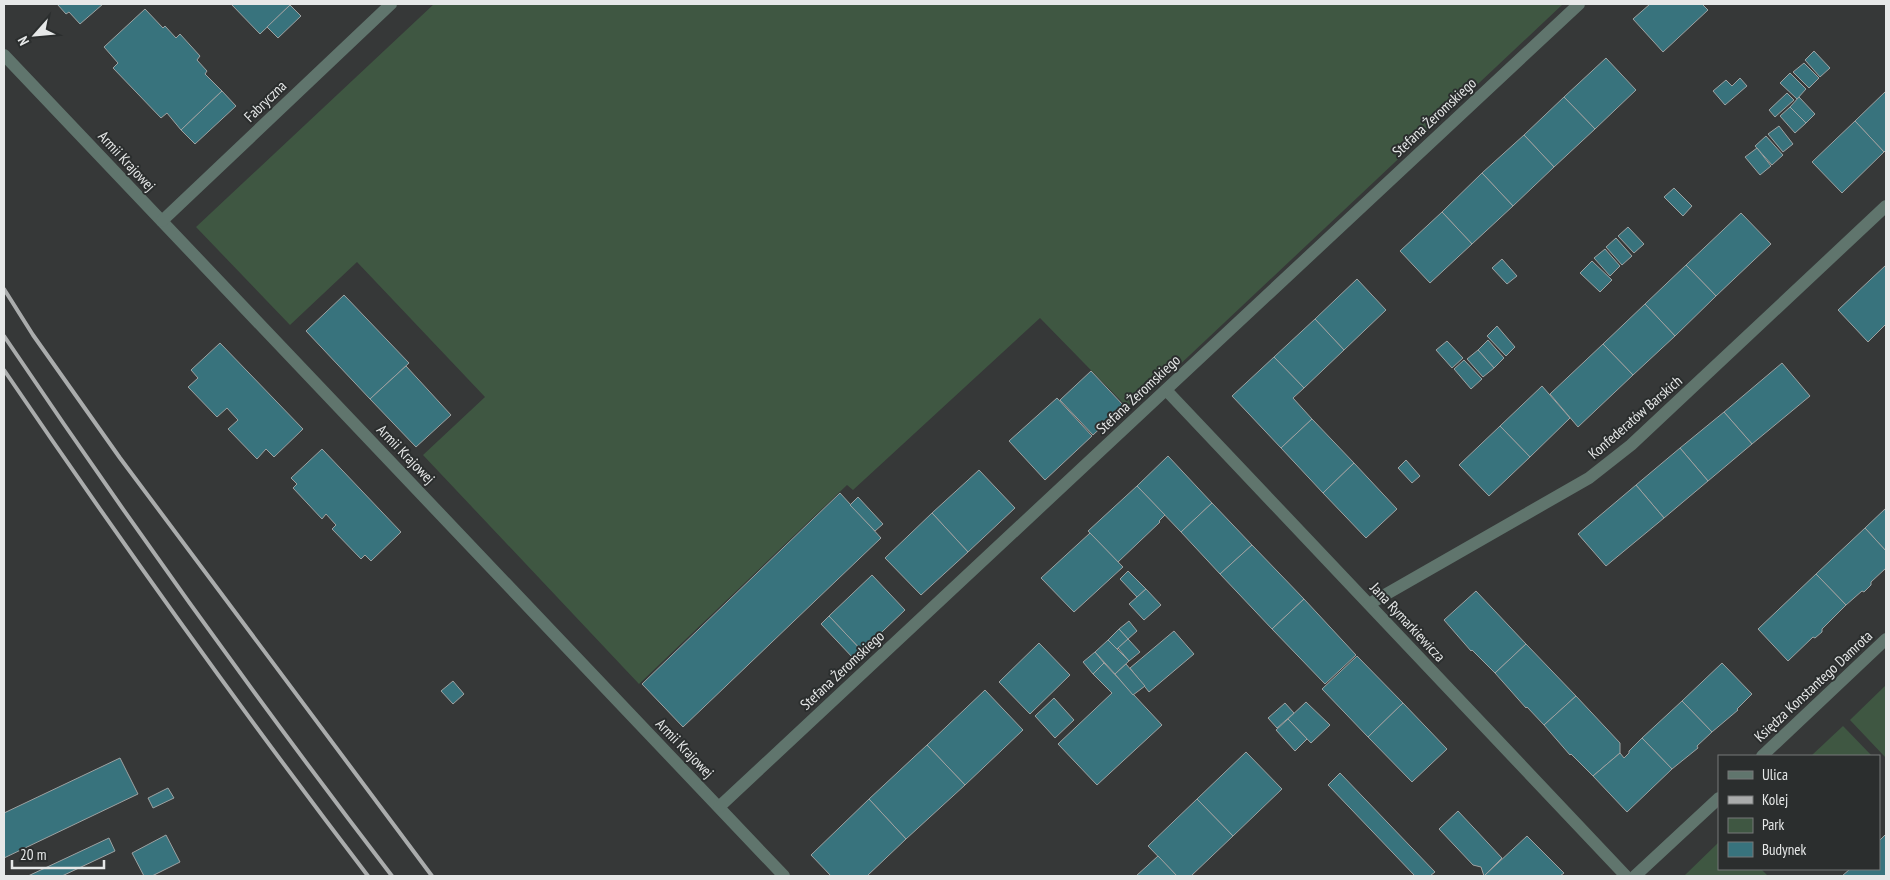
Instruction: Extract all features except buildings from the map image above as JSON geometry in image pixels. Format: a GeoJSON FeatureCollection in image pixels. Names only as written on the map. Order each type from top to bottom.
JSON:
{"type":"FeatureCollection","features":[{"type":"Feature","properties":{"kind":"street","name":"Fabryczna"},"geometry":{"type":"LineString","coordinates":[[162,222],[391,4]]}},
{"type":"Feature","properties":{"kind":"street","name":"Stefana Żeromskiego"},"geometry":{"type":"LineString","coordinates":[[719,808],[1579,4]]}},
{"type":"Feature","properties":{"kind":"street","name":"Armii Krajowej"},"geometry":{"type":"LineString","coordinates":[[4,55],[784,876]]}},
{"type":"Feature","properties":{"kind":"street","name":"Konfederatów Barskich"},"geometry":{"type":"LineString","coordinates":[[1369,604],[1589,478],[1631,445],[1886,206]]}},
{"type":"Feature","properties":{"kind":"street","name":"Jana Rymarkiewicza"},"geometry":{"type":"LineString","coordinates":[[1166,390],[1626,876]]}},
{"type":"Feature","properties":{"kind":"street","name":"Księdza Konstantego Damrota"},"geometry":{"type":"LineString","coordinates":[[1763,755],[1886,639]]}},
{"type":"Feature","properties":{"kind":"street"},"geometry":{"type":"LineString","coordinates":[[1635,876],[1718,799]]}},
{"type":"Feature","properties":{"kind":"green space"},"geometry":{"type":"Polygon","coordinates":[[[434,4],[1563,4],[1139,403],[1125,405],[1040,318],[853,490],[847,485],[639,684],[423,455],[485,397],[357,262],[290,325],[196,227],[434,4]]]}},
{"type":"Feature","properties":{"kind":"green space"},"geometry":{"type":"Polygon","coordinates":[[[1886,685],[1886,758],[1850,720],[1886,685]]]}},
{"type":"Feature","properties":{"kind":"green space"},"geometry":{"type":"Polygon","coordinates":[[[1843,726],[1871,755],[1812,755],[1843,726]]]}},
{"type":"Feature","properties":{"kind":"green space"},"geometry":{"type":"Polygon","coordinates":[[[1718,843],[1718,870],[1762,870],[1768,876],[1684,876],[1718,843]]]}},
{"type":"Feature","properties":{"kind":"railway"},"geometry":{"type":"LineString","coordinates":[[4,289],[33,335],[120,458],[432,876]]}},
{"type":"Feature","properties":{"kind":"railway"},"geometry":{"type":"LineString","coordinates":[[4,336],[194,609],[392,876]]}},
{"type":"Feature","properties":{"kind":"railway"},"geometry":{"type":"LineString","coordinates":[[4,370],[183,626],[274,752],[368,876]]}}]}
